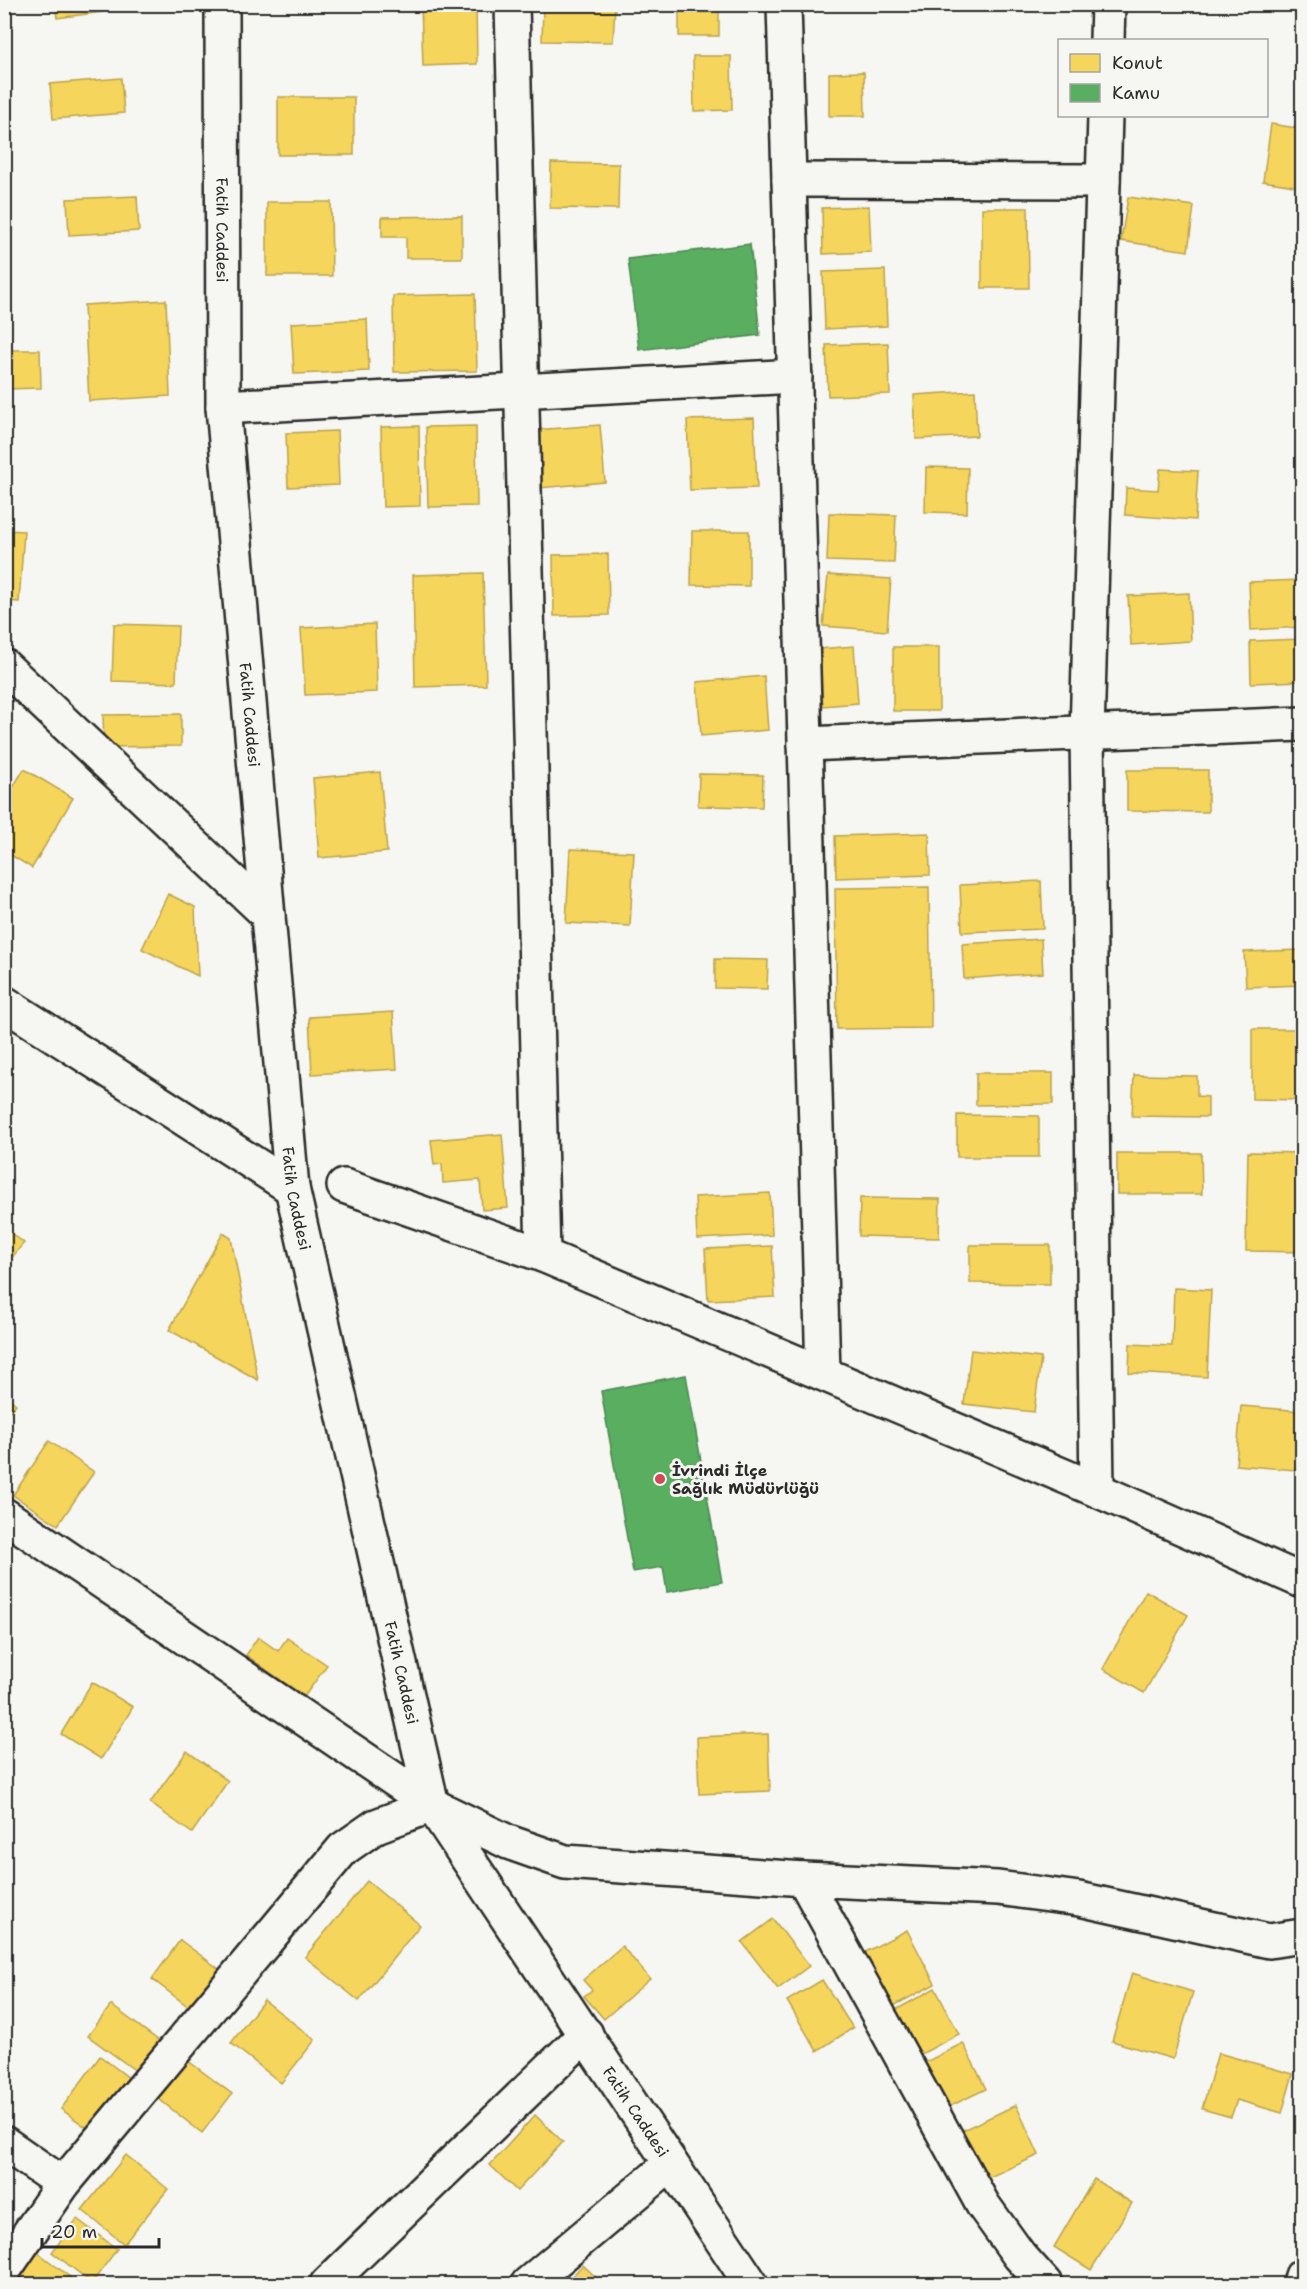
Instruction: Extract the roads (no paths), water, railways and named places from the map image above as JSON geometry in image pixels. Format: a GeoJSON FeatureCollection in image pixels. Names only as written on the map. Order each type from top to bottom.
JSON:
{"type":"FeatureCollection","features":[{"type":"Feature","properties":{"kind":"street","name":"Fatih Caddesi"},"geometry":{"type":"LineString","coordinates":[[222,4],[223,407],[292,1188],[432,1805],[751,2284]]}},
{"type":"Feature","properties":{"kind":"street"},"geometry":{"type":"LineString","coordinates":[[512,4],[543,1255]]}},
{"type":"Feature","properties":{"kind":"street"},"geometry":{"type":"LineString","coordinates":[[784,4],[824,1373]]}},
{"type":"Feature","properties":{"kind":"street"},"geometry":{"type":"LineString","coordinates":[[1107,39],[1108,4]]}},
{"type":"Feature","properties":{"kind":"street"},"geometry":{"type":"LineString","coordinates":[[1097,1490],[1087,733],[1105,117]]}},
{"type":"Feature","properties":{"kind":"street"},"geometry":{"type":"LineString","coordinates":[[789,180],[1103,181]]}},
{"type":"Feature","properties":{"kind":"street"},"geometry":{"type":"LineString","coordinates":[[223,407],[795,376]]}},
{"type":"Feature","properties":{"kind":"street"},"geometry":{"type":"LineString","coordinates":[[4,666],[268,915]]}},
{"type":"Feature","properties":{"kind":"street"},"geometry":{"type":"LineString","coordinates":[[805,744],[1302,724]]}},
{"type":"Feature","properties":{"kind":"street"},"geometry":{"type":"LineString","coordinates":[[4,1003],[292,1188]]}},
{"type":"Feature","properties":{"kind":"street"},"geometry":{"type":"LineString","coordinates":[[344,1186],[543,1255],[1097,1490],[1302,1581]]}},
{"type":"Feature","properties":{"kind":"street"},"geometry":{"type":"LineString","coordinates":[[4,1515],[432,1805],[508,1842],[565,1862],[804,1879],[998,1888],[1079,1899],[1269,1941],[1302,1936]]}},
{"type":"Feature","properties":{"kind":"street"},"geometry":{"type":"LineString","coordinates":[[4,2270],[63,2184],[343,1849],[376,1826],[432,1805]]}},
{"type":"Feature","properties":{"kind":"street"},"geometry":{"type":"LineString","coordinates":[[804,1879],[983,2205],[1019,2255],[1045,2284]]}},
{"type":"Feature","properties":{"kind":"street"},"geometry":{"type":"LineString","coordinates":[[327,2284],[586,2034]]}},
{"type":"Feature","properties":{"kind":"street"},"geometry":{"type":"LineString","coordinates":[[4,2143],[63,2184]]}},
{"type":"Feature","properties":{"kind":"street"},"geometry":{"type":"LineString","coordinates":[[528,2284],[671,2164]]}},
{"type":"Feature","properties":{"kind":"street"},"geometry":{"type":"LineString","coordinates":[[1300,2284],[1302,2276]]}},
{"type":"Feature","properties":{"kind":"place","name":"İvrindi İlçe Sağlık Müdürlüğü"},"geometry":{"type":"Point","coordinates":[660,1479]}}]}
